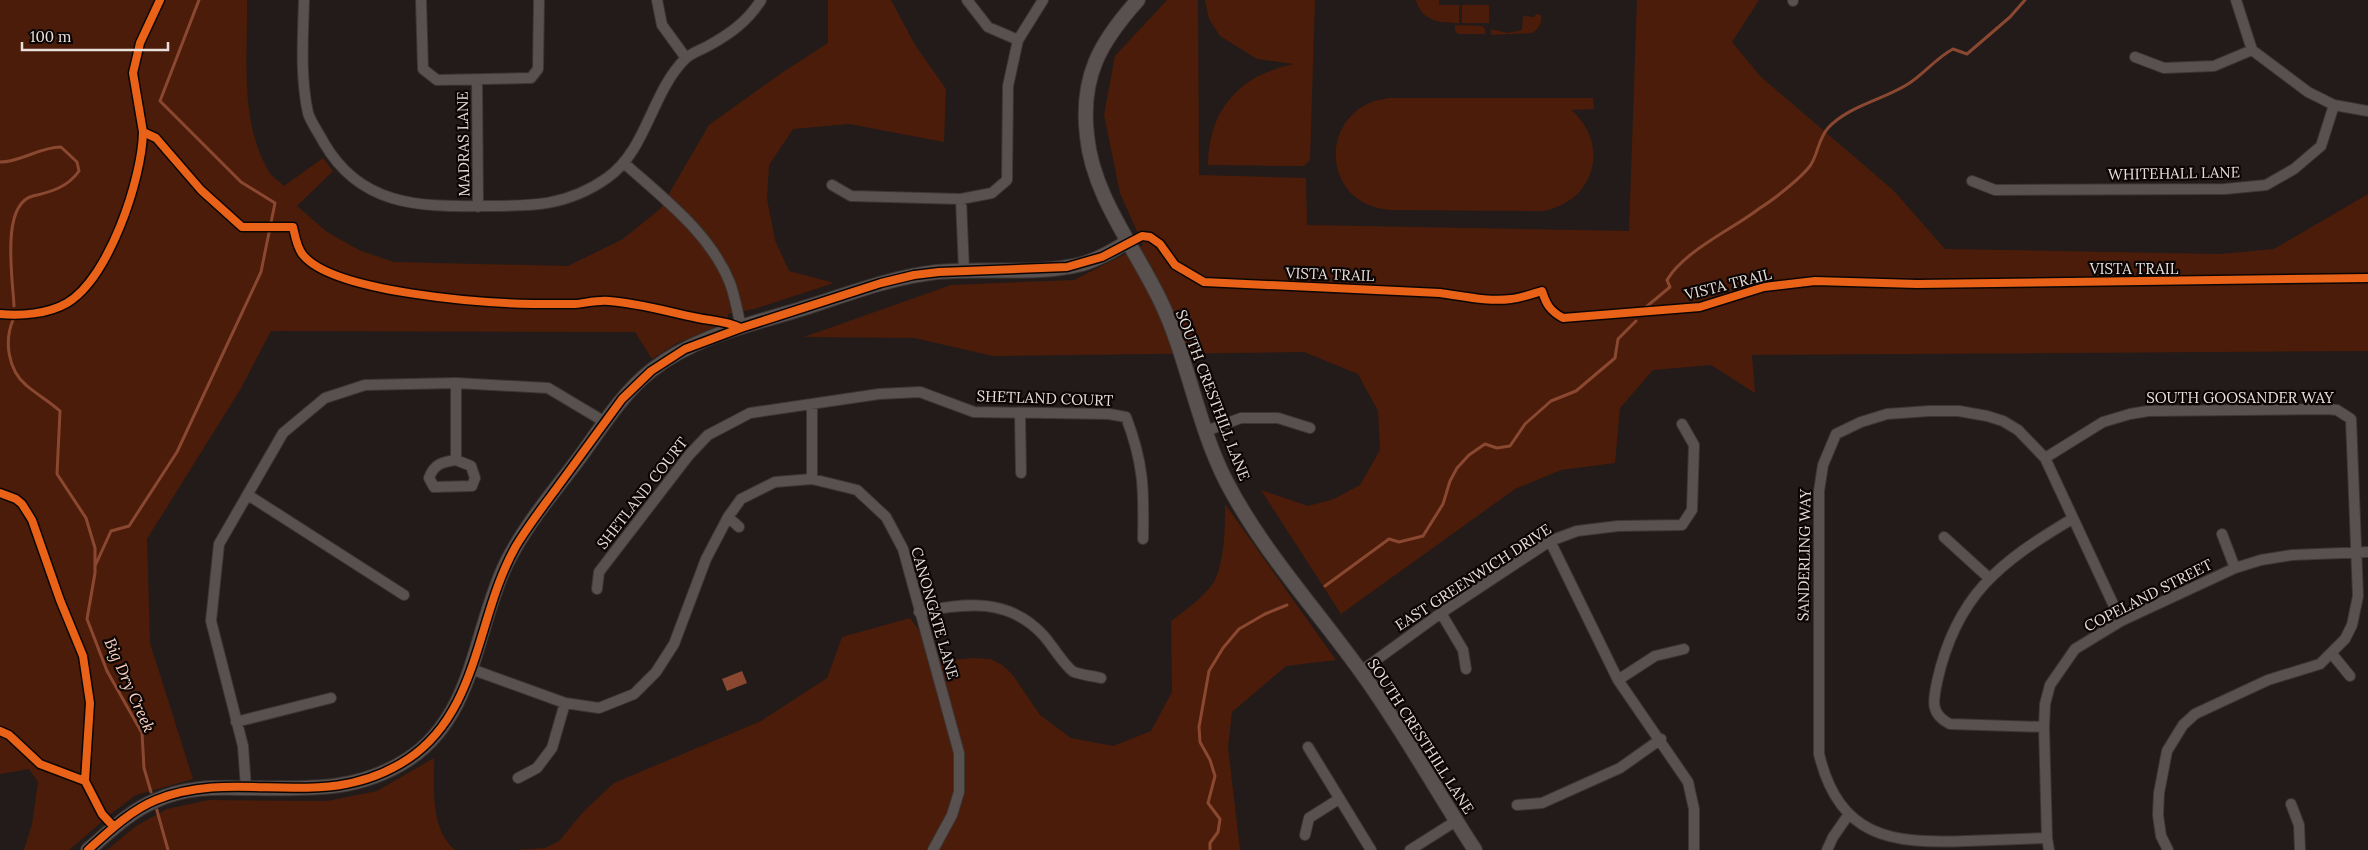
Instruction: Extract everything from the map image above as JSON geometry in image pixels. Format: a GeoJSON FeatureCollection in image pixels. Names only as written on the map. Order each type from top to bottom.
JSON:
{"type":"FeatureCollection","features":[{"type":"Feature","properties":{"kind":"street"},"geometry":{"type":"LineString","coordinates":[[304,0],[303,77],[309,115],[334,161],[370,189],[392,199],[417,205],[478,206],[529,206],[568,199],[601,182],[624,163],[668,80],[686,58],[728,35],[741,25],[761,0]]}},
{"type":"Feature","properties":{"kind":"street"},"geometry":{"type":"LineString","coordinates":[[422,0],[423,69],[437,80],[477,81],[531,78],[538,69],[539,0]]}},
{"type":"Feature","properties":{"kind":"street"},"geometry":{"type":"LineString","coordinates":[[657,0],[662,25],[686,58]]}},
{"type":"Feature","properties":{"kind":"street"},"geometry":{"type":"LineString","coordinates":[[967,0],[988,27],[1018,40]]}},
{"type":"Feature","properties":{"kind":"street"},"geometry":{"type":"LineString","coordinates":[[832,185],[851,196],[961,199],[992,193],[1006,180],[1008,86],[1018,40],[1043,0]]}},
{"type":"Feature","properties":{"kind":"street","name":"SOUTH CRESTHILL LANE"},"geometry":{"type":"LineString","coordinates":[[1138,0],[1114,26],[1104,42],[1090,76],[1087,95],[1086,134],[1095,175],[1104,197],[1130,242],[1170,324],[1206,431],[1226,481],[1246,517],[1361,671],[1475,850]]}},
{"type":"Feature","properties":{"kind":"street"},"geometry":{"type":"LineString","coordinates":[[2236,0],[2252,50],[2308,92],[2334,105],[2368,111]]}},
{"type":"Feature","properties":{"kind":"street"},"geometry":{"type":"LineString","coordinates":[[2135,57],[2164,68],[2214,66],[2252,50]]}},
{"type":"Feature","properties":{"kind":"street","name":"MADRAS LANE"},"geometry":{"type":"LineString","coordinates":[[477,81],[478,206]]}},
{"type":"Feature","properties":{"kind":"street","name":"WHITEHALL LANE"},"geometry":{"type":"LineString","coordinates":[[1972,181],[1996,190],[2225,189],[2266,185],[2294,169],[2321,146],[2334,105]]}},
{"type":"Feature","properties":{"kind":"street"},"geometry":{"type":"LineString","coordinates":[[624,163],[679,213],[704,239],[730,283],[741,328]]}},
{"type":"Feature","properties":{"kind":"street"},"geometry":{"type":"LineString","coordinates":[[961,199],[964,271]]}},
{"type":"Feature","properties":{"kind":"street"},"geometry":{"type":"LineString","coordinates":[[88,850],[114,827],[154,800],[194,790],[323,788],[347,785],[387,771],[424,748],[439,732],[460,699],[496,589],[516,545],[622,399],[651,371],[685,349],[741,328],[914,275],[1067,267],[1102,257],[1130,242]]}},
{"type":"Feature","properties":{"kind":"street"},"geometry":{"type":"LineString","coordinates":[[246,788],[243,746],[211,621],[219,544],[283,433],[325,398],[365,385],[456,383],[548,388],[605,422]]}},
{"type":"Feature","properties":{"kind":"street"},"geometry":{"type":"LineString","coordinates":[[456,383],[456,460]]}},
{"type":"Feature","properties":{"kind":"street","name":"SHETLAND COURT"},"geometry":{"type":"LineString","coordinates":[[597,589],[599,572],[689,455],[708,435],[750,413],[879,394],[920,392],[974,412],[1109,414],[1126,417],[1138,448],[1144,485],[1143,539]]}},
{"type":"Feature","properties":{"kind":"street"},"geometry":{"type":"LineString","coordinates":[[812,405],[812,478]]}},
{"type":"Feature","properties":{"kind":"street","name":"SOUTH GOOSANDER WAY"},"geometry":{"type":"LineString","coordinates":[[2045,458],[2103,422],[2148,411],[2338,410],[2351,419],[2357,553],[2356,610],[2352,626],[2345,639],[2320,664],[2268,680],[2195,714],[2183,725],[2167,751],[2159,793],[2158,816],[2162,836],[2168,850]]}},
{"type":"Feature","properties":{"kind":"street","name":"SANDERLING WAY"},"geometry":{"type":"LineString","coordinates":[[2046,838],[1929,846],[1898,840],[1877,834],[1862,825],[1849,814],[1831,790],[1819,754],[1818,491],[1823,465],[1836,434],[1861,422],[1887,414],[1959,411],[2003,421],[2018,430],[2045,458],[2121,621]]}},
{"type":"Feature","properties":{"kind":"street"},"geometry":{"type":"LineString","coordinates":[[1020,414],[1021,474]]}},
{"type":"Feature","properties":{"kind":"street"},"geometry":{"type":"LineString","coordinates":[[1206,431],[1241,418],[1278,418],[1310,428]]}},
{"type":"Feature","properties":{"kind":"street","name":"EAST GREENWICH DRIVE"},"geometry":{"type":"LineString","coordinates":[[1361,671],[1441,613],[1550,541],[1577,531],[1618,526],[1682,525],[1692,510],[1694,444],[1682,424]]}},
{"type":"Feature","properties":{"kind":"street","name":"CANONGATE LANE"},"geometry":{"type":"LineString","coordinates":[[471,669],[565,702],[599,708],[634,694],[656,672],[674,644],[706,559],[728,517],[741,498],[775,482],[812,478],[857,490],[886,517],[902,549],[918,612],[959,753],[959,792],[952,815],[933,850]]}},
{"type":"Feature","properties":{"kind":"street"},"geometry":{"type":"LineString","coordinates":[[248,495],[404,595]]}},
{"type":"Feature","properties":{"kind":"street"},"geometry":{"type":"LineString","coordinates":[[728,517],[739,527]]}},
{"type":"Feature","properties":{"kind":"street"},"geometry":{"type":"LineString","coordinates":[[2044,727],[1950,724],[1940,719],[1934,709],[1935,692],[1942,661],[1961,616],[1976,594],[2008,559],[2072,518]]}},
{"type":"Feature","properties":{"kind":"street","name":"COPELAND STREET"},"geometry":{"type":"LineString","coordinates":[[2222,534],[2235,568]]}},
{"type":"Feature","properties":{"kind":"street"},"geometry":{"type":"LineString","coordinates":[[1944,537],[1989,578]]}},
{"type":"Feature","properties":{"kind":"street"},"geometry":{"type":"LineString","coordinates":[[1550,541],[1618,680],[1661,739],[1688,782],[1694,809],[1694,850]]}},
{"type":"Feature","properties":{"kind":"street","name":"COPELAND STREET"},"geometry":{"type":"LineString","coordinates":[[2049,850],[2046,838],[2044,727],[2050,686],[2059,670],[2075,649],[2121,621],[2235,568],[2261,560],[2292,554],[2368,552]]}},
{"type":"Feature","properties":{"kind":"street"},"geometry":{"type":"LineString","coordinates":[[918,612],[970,604],[998,608],[1023,618],[1043,635],[1073,671],[1101,678]]}},
{"type":"Feature","properties":{"kind":"street"},"geometry":{"type":"LineString","coordinates":[[1441,613],[1463,650],[1466,669]]}},
{"type":"Feature","properties":{"kind":"street"},"geometry":{"type":"LineString","coordinates":[[1618,680],[1655,656],[1684,648]]}},
{"type":"Feature","properties":{"kind":"street"},"geometry":{"type":"LineString","coordinates":[[2332,654],[2350,676]]}},
{"type":"Feature","properties":{"kind":"street"},"geometry":{"type":"LineString","coordinates":[[236,722],[331,698]]}},
{"type":"Feature","properties":{"kind":"street"},"geometry":{"type":"LineString","coordinates":[[518,778],[536,768],[552,748],[565,702]]}},
{"type":"Feature","properties":{"kind":"street"},"geometry":{"type":"LineString","coordinates":[[1517,805],[1542,803],[1611,772],[1661,739]]}},
{"type":"Feature","properties":{"kind":"street"},"geometry":{"type":"LineString","coordinates":[[1308,747],[1371,850]]}},
{"type":"Feature","properties":{"kind":"street"},"geometry":{"type":"LineString","coordinates":[[1305,835],[1309,818],[1339,799]]}},
{"type":"Feature","properties":{"kind":"street"},"geometry":{"type":"LineString","coordinates":[[2291,804],[2299,825],[2300,850]]}},
{"type":"Feature","properties":{"kind":"street"},"geometry":{"type":"LineString","coordinates":[[1827,850],[1832,837],[1849,814]]}},
{"type":"Feature","properties":{"kind":"street"},"geometry":{"type":"LineString","coordinates":[[1410,850],[1456,821]]}},
{"type":"Feature","properties":{"kind":"shaded area"},"geometry":{"type":"Polygon","coordinates":[[[0,0],[247,0],[246,65],[249,109],[259,151],[268,170],[284,186],[323,158],[333,171],[297,206],[327,232],[361,251],[394,262],[568,266],[623,239],[660,209],[709,125],[783,72],[828,43],[828,0],[891,0],[915,45],[946,89],[944,142],[849,124],[793,129],[769,165],[767,199],[775,240],[789,271],[834,283],[754,309],[728,314],[728,322],[677,343],[652,359],[635,332],[271,331],[240,390],[147,539],[150,643],[193,779],[136,795],[69,850],[24,850],[32,824],[38,782],[29,769],[0,774],[0,0]]]}},
{"type":"Feature","properties":{"kind":"shaded area"},"geometry":{"type":"Polygon","coordinates":[[[1167,0],[1198,0],[1199,175],[1306,178],[1307,225],[1629,231],[1637,0],[1759,0],[1732,42],[1761,77],[1893,190],[1945,249],[2220,254],[2274,249],[2368,194],[2368,351],[1752,355],[1755,393],[1711,365],[1653,370],[1620,408],[1615,463],[1561,470],[1515,489],[1341,614],[1261,490],[1308,506],[1334,499],[1360,485],[1380,450],[1378,411],[1358,374],[1304,352],[993,356],[914,338],[804,337],[951,285],[1074,280],[1143,245],[1120,193],[1104,115],[1115,56],[1167,0]]]}},
{"type":"Feature","properties":{"kind":"shaded area"},"geometry":{"type":"Polygon","coordinates":[[[1205,0],[1315,0],[1310,160],[1304,166],[1208,165],[1214,127],[1221,111],[1231,97],[1258,76],[1294,64],[1257,59],[1220,36],[1209,19],[1205,0]]]}},
{"type":"Feature","properties":{"kind":"shaded area"},"geometry":{"type":"Polygon","coordinates":[[[1416,0],[1439,0],[1439,5],[1459,5],[1459,23],[1438,21],[1427,17],[1416,0]]]}},
{"type":"Feature","properties":{"kind":"shaded area"},"geometry":{"type":"Polygon","coordinates":[[[1462,5],[1489,5],[1489,23],[1462,23],[1462,5]]]}},
{"type":"Feature","properties":{"kind":"shaded area"},"geometry":{"type":"Polygon","coordinates":[[[1536,14],[1541,15],[1541,23],[1532,33],[1491,35],[1491,29],[1508,33],[1522,30],[1523,16],[1534,17],[1536,14]]]}},
{"type":"Feature","properties":{"kind":"shaded area"},"geometry":{"type":"Polygon","coordinates":[[[1455,25],[1482,26],[1485,29],[1485,34],[1458,34],[1455,31],[1455,25]]]}},
{"type":"Feature","properties":{"kind":"shaded area"},"geometry":{"type":"Polygon","coordinates":[[[1390,98],[1593,98],[1594,109],[1571,110],[1583,124],[1591,139],[1592,170],[1585,184],[1575,196],[1561,205],[1543,211],[1391,210],[1367,204],[1350,192],[1339,175],[1336,155],[1339,135],[1349,118],[1366,105],[1390,98]]]}},
{"type":"Feature","properties":{"kind":"shaded area"},"geometry":{"type":"Polygon","coordinates":[[[1225,504],[1336,660],[1286,666],[1232,712],[1228,747],[1240,850],[515,850],[545,848],[559,841],[584,811],[614,783],[761,721],[827,678],[842,637],[910,618],[942,661],[973,658],[991,659],[1002,665],[1012,674],[1040,715],[1071,738],[1113,746],[1151,731],[1172,692],[1171,621],[1202,596],[1216,578],[1223,551],[1225,504]]]}},
{"type":"Feature","properties":{"kind":"shaded area"},"geometry":{"type":"Polygon","coordinates":[[[742,671],[747,683],[727,691],[722,679],[742,671]]]}},
{"type":"Feature","properties":{"kind":"shaded area"},"geometry":{"type":"Polygon","coordinates":[[[434,758],[434,795],[437,820],[447,841],[455,850],[107,850],[136,826],[167,809],[209,800],[327,801],[377,791],[434,758]]]}},
{"type":"Feature","properties":{"kind":"waterway"},"geometry":{"type":"LineString","coordinates":[[95,566],[111,531],[129,526],[177,452],[261,272],[275,203],[241,182],[160,101],[199,0]]}},
{"type":"Feature","properties":{"kind":"waterway"},"geometry":{"type":"LineString","coordinates":[[1646,307],[1670,287],[1667,280],[1685,259],[1772,200],[1800,177],[1813,162],[1825,132],[1836,120],[1908,84],[1953,49],[1967,54],[2010,17],[2025,0]]}},
{"type":"Feature","properties":{"kind":"waterway","name":"Big Dry Creek"},"geometry":{"type":"LineString","coordinates":[[0,162],[16,160],[45,149],[61,147],[77,162],[79,171],[75,177],[64,185],[53,191],[33,196],[23,202],[16,213],[12,227],[11,244],[14,306]]}},
{"type":"Feature","properties":{"kind":"waterway","name":"Big Dry Creek"},"geometry":{"type":"LineString","coordinates":[[13,320],[8,346],[15,371],[26,385],[60,411],[57,474],[86,518],[95,548],[95,573],[87,619],[107,671],[142,733],[144,768],[151,792]]}},
{"type":"Feature","properties":{"kind":"waterway"},"geometry":{"type":"LineString","coordinates":[[1325,586],[1389,539],[1399,542],[1423,536],[1443,504],[1450,481],[1457,468],[1469,455],[1485,444],[1497,448],[1510,446],[1525,424],[1551,401],[1576,391],[1615,358],[1618,339],[1636,321]]}},
{"type":"Feature","properties":{"kind":"waterway"},"geometry":{"type":"LineString","coordinates":[[1210,850],[1210,843],[1218,832],[1220,819],[1208,803],[1215,776],[1210,760],[1200,742],[1199,727],[1209,671],[1223,648],[1239,629],[1265,614],[1287,605]]}},
{"type":"Feature","properties":{"kind":"waterway","name":"Big Dry Creek"},"geometry":{"type":"LineString","coordinates":[[156,807],[168,850]]}},
{"type":"Feature","properties":{"kind":"cycle path"},"geometry":{"type":"LineString","coordinates":[[160,0],[140,43],[133,73],[143,132],[156,138],[201,190],[242,227],[293,227],[296,242],[301,252],[320,268],[345,279],[376,287],[447,298],[510,303],[575,304],[600,301],[620,302],[725,323],[741,328]]}},
{"type":"Feature","properties":{"kind":"cycle path"},"geometry":{"type":"LineString","coordinates":[[0,314],[17,315],[51,310],[67,303],[82,290],[96,272],[120,226],[137,175],[143,132]]}},
{"type":"Feature","properties":{"kind":"cycle path","name":"VISTA TRAIL"},"geometry":{"type":"LineString","coordinates":[[88,850],[120,822],[147,804],[187,791],[219,787],[314,788],[345,784],[376,775],[408,759],[432,739],[450,715],[474,661],[492,602],[516,546],[535,517],[622,399],[651,371],[685,349],[741,328],[881,283],[914,275],[939,272],[1067,267],[1102,257],[1142,236],[1150,237],[1160,244],[1175,265],[1204,282],[1440,293],[1493,300],[1526,296],[1542,291],[1549,307],[1563,318],[1700,307],[1764,287],[1815,281],[1917,284],[2368,278]]}},
{"type":"Feature","properties":{"kind":"cycle path"},"geometry":{"type":"LineString","coordinates":[[0,493],[16,499],[22,504],[32,520],[60,600],[83,656],[90,703],[85,781],[102,814],[114,827]]}},
{"type":"Feature","properties":{"kind":"cycle path"},"geometry":{"type":"LineString","coordinates":[[0,731],[9,735],[40,764],[85,781]]}}]}
